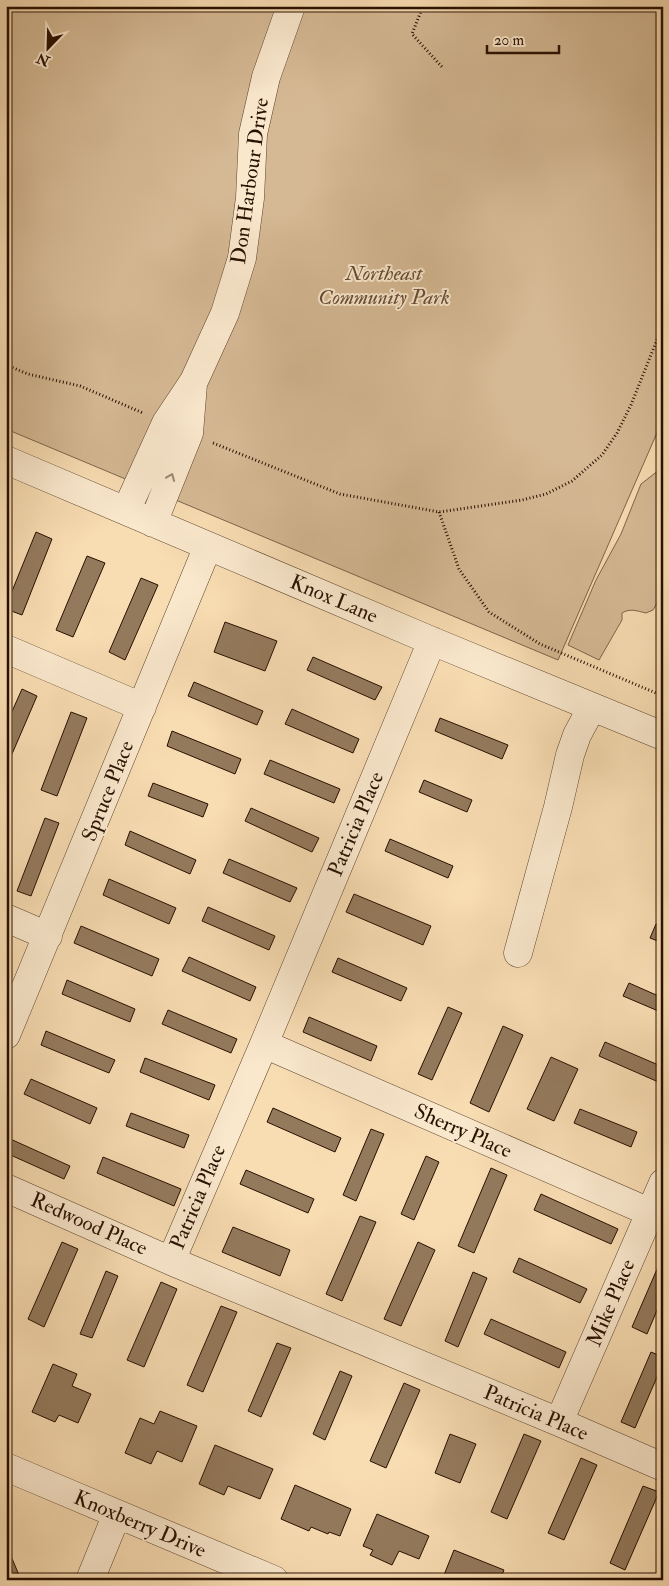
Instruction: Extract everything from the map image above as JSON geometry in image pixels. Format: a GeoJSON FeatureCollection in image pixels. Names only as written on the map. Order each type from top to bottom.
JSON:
{"type":"FeatureCollection","features":[{"type":"Feature","properties":{"kind":"street","name":"Don Harbour Drive"},"geometry":{"type":"LineString","coordinates":[[153,523],[178,428],[194,381],[225,313],[242,258],[250,198],[253,134],[266,77],[292,6]]}},
{"type":"Feature","properties":{"kind":"street","name":"Don Harbour Drive"},"geometry":{"type":"LineString","coordinates":[[126,511],[178,428]]}},
{"type":"Feature","properties":{"kind":"street","name":"Knox Lane"},"geometry":{"type":"LineString","coordinates":[[6,460],[432,641],[663,736]]}},
{"type":"Feature","properties":{"kind":"street","name":"Spruce Place"},"geometry":{"type":"LineString","coordinates":[[6,1035],[208,546]]}},
{"type":"Feature","properties":{"kind":"street","name":"Patricia Place"},"geometry":{"type":"LineString","coordinates":[[432,641],[264,1044],[171,1260],[663,1467]]}},
{"type":"Feature","properties":{"kind":"street"},"geometry":{"type":"LineString","coordinates":[[6,649],[142,707]]}},
{"type":"Feature","properties":{"kind":"street"},"geometry":{"type":"LineString","coordinates":[[518,953],[558,807],[570,755],[576,736],[592,707]]}},
{"type":"Feature","properties":{"kind":"street"},"geometry":{"type":"LineString","coordinates":[[6,918],[48,936]]}},
{"type":"Feature","properties":{"kind":"street","name":"Sherry Place"},"geometry":{"type":"LineString","coordinates":[[264,1044],[656,1215]]}},
{"type":"Feature","properties":{"kind":"street","name":"Mike Place"},"geometry":{"type":"LineString","coordinates":[[559,1422],[656,1215],[663,1184]]}},
{"type":"Feature","properties":{"kind":"street","name":"Redwood Place"},"geometry":{"type":"LineString","coordinates":[[6,1188],[171,1260]]}},
{"type":"Feature","properties":{"kind":"street","name":"Knoxberry Drive"},"geometry":{"type":"LineString","coordinates":[[6,1467],[274,1580]]}},
{"type":"Feature","properties":{"kind":"street"},"geometry":{"type":"LineString","coordinates":[[90,1580],[117,1514]]}},
{"type":"Feature","properties":{"kind":"path"},"geometry":{"type":"LineString","coordinates":[[423,6],[412,34],[443,68]]}},
{"type":"Feature","properties":{"kind":"path"},"geometry":{"type":"LineString","coordinates":[[6,365],[28,374],[80,386],[340,494],[439,512],[522,500],[546,494],[572,481],[602,454],[617,433],[631,405],[663,325]]}},
{"type":"Feature","properties":{"kind":"path"},"geometry":{"type":"LineString","coordinates":[[439,512],[459,569],[490,612],[540,644],[663,696]]}},
{"type":"Feature","properties":{"kind":"green space","name":"Northeast Community Park"},"geometry":{"type":"Polygon","coordinates":[[[6,6],[663,6],[663,419],[558,660],[6,429],[6,6]]]}},
{"type":"Feature","properties":{"kind":"green space"},"geometry":{"type":"Polygon","coordinates":[[[663,467],[663,593],[653,610],[646,613],[631,610],[622,613],[622,620],[599,660],[568,645],[596,580],[621,534],[641,484],[663,467]]]}},
{"type":"Feature","properties":{"kind":"building"},"geometry":{"type":"Polygon","coordinates":[[[36,532],[52,539],[22,615],[6,609],[6,606],[36,532]]]}},
{"type":"Feature","properties":{"kind":"building"},"geometry":{"type":"Polygon","coordinates":[[[87,556],[105,563],[73,637],[56,630],[87,556]]]}},
{"type":"Feature","properties":{"kind":"building"},"geometry":{"type":"Polygon","coordinates":[[[141,578],[158,585],[125,660],[109,652],[141,578]]]}},
{"type":"Feature","properties":{"kind":"building"},"geometry":{"type":"Polygon","coordinates":[[[225,622],[277,641],[265,671],[214,652],[225,622]]]}},
{"type":"Feature","properties":{"kind":"building"},"geometry":{"type":"Polygon","coordinates":[[[313,657],[382,687],[375,700],[307,670],[313,657]]]}},
{"type":"Feature","properties":{"kind":"building"},"geometry":{"type":"Polygon","coordinates":[[[194,682],[263,711],[257,725],[188,696],[194,682]]]}},
{"type":"Feature","properties":{"kind":"building"},"geometry":{"type":"Polygon","coordinates":[[[22,689],[37,696],[6,768],[6,725],[22,689]]]}},
{"type":"Feature","properties":{"kind":"building"},"geometry":{"type":"Polygon","coordinates":[[[292,709],[359,739],[353,753],[285,724],[292,709]]]}},
{"type":"Feature","properties":{"kind":"building"},"geometry":{"type":"Polygon","coordinates":[[[71,712],[87,718],[57,796],[41,790],[71,712]]]}},
{"type":"Feature","properties":{"kind":"building"},"geometry":{"type":"Polygon","coordinates":[[[440,718],[508,745],[502,759],[435,731],[440,718]]]}},
{"type":"Feature","properties":{"kind":"building"},"geometry":{"type":"Polygon","coordinates":[[[172,731],[241,759],[235,774],[167,746],[172,731]]]}},
{"type":"Feature","properties":{"kind":"building"},"geometry":{"type":"Polygon","coordinates":[[[270,760],[340,789],[334,803],[264,774],[270,760]]]}},
{"type":"Feature","properties":{"kind":"building"},"geometry":{"type":"Polygon","coordinates":[[[424,780],[472,800],[467,812],[419,792],[424,780]]]}},
{"type":"Feature","properties":{"kind":"building"},"geometry":{"type":"Polygon","coordinates":[[[153,783],[208,804],[203,817],[148,796],[153,783]]]}},
{"type":"Feature","properties":{"kind":"building"},"geometry":{"type":"Polygon","coordinates":[[[251,808],[319,838],[312,852],[245,821],[251,808]]]}},
{"type":"Feature","properties":{"kind":"building"},"geometry":{"type":"Polygon","coordinates":[[[45,818],[59,823],[31,896],[17,891],[45,818]]]}},
{"type":"Feature","properties":{"kind":"building"},"geometry":{"type":"Polygon","coordinates":[[[130,831],[196,860],[190,874],[125,845],[130,831]]]}},
{"type":"Feature","properties":{"kind":"building"},"geometry":{"type":"Polygon","coordinates":[[[390,839],[453,866],[448,878],[385,851],[390,839]]]}},
{"type":"Feature","properties":{"kind":"building"},"geometry":{"type":"Polygon","coordinates":[[[229,859],[297,888],[290,902],[223,873],[229,859]]]}},
{"type":"Feature","properties":{"kind":"building"},"geometry":{"type":"Polygon","coordinates":[[[109,879],[176,908],[169,924],[103,895],[109,879]]]}},
{"type":"Feature","properties":{"kind":"building"},"geometry":{"type":"Polygon","coordinates":[[[354,894],[431,926],[423,945],[346,912],[354,894]]]}},
{"type":"Feature","properties":{"kind":"building"},"geometry":{"type":"Polygon","coordinates":[[[208,907],[275,936],[269,950],[202,921],[208,907]]]}},
{"type":"Feature","properties":{"kind":"building"},"geometry":{"type":"Polygon","coordinates":[[[656,924],[663,926],[663,943],[650,938],[656,924]]]}},
{"type":"Feature","properties":{"kind":"building"},"geometry":{"type":"Polygon","coordinates":[[[81,926],[159,959],[152,976],[74,943],[81,926]]]}},
{"type":"Feature","properties":{"kind":"building"},"geometry":{"type":"Polygon","coordinates":[[[189,957],[256,987],[250,1001],[182,971],[189,957]]]}},
{"type":"Feature","properties":{"kind":"building"},"geometry":{"type":"Polygon","coordinates":[[[338,958],[407,988],[401,1001],[332,972],[338,958]]]}},
{"type":"Feature","properties":{"kind":"building"},"geometry":{"type":"Polygon","coordinates":[[[67,980],[135,1009],[130,1022],[62,994],[67,980]]]}},
{"type":"Feature","properties":{"kind":"building"},"geometry":{"type":"Polygon","coordinates":[[[629,983],[663,998],[663,1013],[623,996],[629,983]]]}},
{"type":"Feature","properties":{"kind":"building"},"geometry":{"type":"Polygon","coordinates":[[[448,1007],[462,1013],[432,1080],[418,1074],[448,1007]]]}},
{"type":"Feature","properties":{"kind":"building"},"geometry":{"type":"Polygon","coordinates":[[[168,1010],[237,1039],[231,1053],[162,1024],[168,1010]]]}},
{"type":"Feature","properties":{"kind":"building"},"geometry":{"type":"Polygon","coordinates":[[[309,1017],[377,1046],[371,1061],[303,1032],[309,1017]]]}},
{"type":"Feature","properties":{"kind":"building"},"geometry":{"type":"Polygon","coordinates":[[[503,1026],[523,1035],[489,1112],[470,1103],[503,1026]]]}},
{"type":"Feature","properties":{"kind":"building"},"geometry":{"type":"Polygon","coordinates":[[[46,1031],[115,1060],[109,1073],[41,1045],[46,1031]]]}},
{"type":"Feature","properties":{"kind":"building"},"geometry":{"type":"Polygon","coordinates":[[[605,1042],[663,1067],[663,1084],[599,1056],[605,1042]]]}},
{"type":"Feature","properties":{"kind":"building"},"geometry":{"type":"Polygon","coordinates":[[[551,1057],[578,1069],[554,1121],[527,1109],[551,1057]]]}},
{"type":"Feature","properties":{"kind":"building"},"geometry":{"type":"Polygon","coordinates":[[[145,1058],[215,1085],[209,1100],[140,1072],[145,1058]]]}},
{"type":"Feature","properties":{"kind":"building"},"geometry":{"type":"Polygon","coordinates":[[[31,1079],[97,1108],[90,1124],[24,1094],[31,1079]]]}},
{"type":"Feature","properties":{"kind":"building"},"geometry":{"type":"Polygon","coordinates":[[[273,1108],[341,1138],[335,1152],[267,1122],[273,1108]]]}},
{"type":"Feature","properties":{"kind":"building"},"geometry":{"type":"Polygon","coordinates":[[[580,1109],[637,1132],[631,1147],[574,1123],[580,1109]]]}},
{"type":"Feature","properties":{"kind":"building"},"geometry":{"type":"Polygon","coordinates":[[[131,1113],[189,1135],[184,1148],[126,1126],[131,1113]]]}},
{"type":"Feature","properties":{"kind":"building"},"geometry":{"type":"Polygon","coordinates":[[[371,1129],[384,1134],[356,1201],[343,1195],[371,1129]]]}},
{"type":"Feature","properties":{"kind":"building"},"geometry":{"type":"Polygon","coordinates":[[[6,1137],[70,1166],[64,1179],[6,1153],[6,1137]]]}},
{"type":"Feature","properties":{"kind":"building"},"geometry":{"type":"Polygon","coordinates":[[[426,1156],[439,1162],[414,1220],[401,1214],[426,1156]]]}},
{"type":"Feature","properties":{"kind":"building"},"geometry":{"type":"Polygon","coordinates":[[[103,1157],[181,1189],[174,1206],[97,1173],[103,1157]]]}},
{"type":"Feature","properties":{"kind":"building"},"geometry":{"type":"Polygon","coordinates":[[[491,1168],[507,1175],[474,1253],[458,1246],[491,1168]]]}},
{"type":"Feature","properties":{"kind":"building"},"geometry":{"type":"Polygon","coordinates":[[[246,1170],[314,1199],[308,1213],[240,1184],[246,1170]]]}},
{"type":"Feature","properties":{"kind":"building"},"geometry":{"type":"Polygon","coordinates":[[[541,1194],[618,1229],[611,1244],[534,1210],[541,1194]]]}},
{"type":"Feature","properties":{"kind":"building"},"geometry":{"type":"Polygon","coordinates":[[[360,1216],[376,1222],[342,1301],[326,1294],[360,1216]]]}},
{"type":"Feature","properties":{"kind":"building"},"geometry":{"type":"Polygon","coordinates":[[[233,1227],[290,1250],[280,1276],[222,1252],[233,1227]]]}},
{"type":"Feature","properties":{"kind":"building"},"geometry":{"type":"Polygon","coordinates":[[[62,1242],[78,1249],[44,1327],[28,1319],[62,1242]]]}},
{"type":"Feature","properties":{"kind":"building"},"geometry":{"type":"Polygon","coordinates":[[[418,1242],[435,1250],[401,1326],[384,1319],[418,1242]]]}},
{"type":"Feature","properties":{"kind":"building"},"geometry":{"type":"Polygon","coordinates":[[[519,1258],[587,1289],[580,1303],[513,1272],[519,1258]]]}},
{"type":"Feature","properties":{"kind":"building"},"geometry":{"type":"Polygon","coordinates":[[[661,1260],[663,1260],[663,1296],[647,1334],[632,1327],[661,1260]]]}},
{"type":"Feature","properties":{"kind":"building"},"geometry":{"type":"Polygon","coordinates":[[[106,1271],[118,1276],[92,1338],[80,1334],[106,1271]]]}},
{"type":"Feature","properties":{"kind":"building"},"geometry":{"type":"Polygon","coordinates":[[[473,1272],[487,1278],[458,1347],[445,1341],[473,1272]]]}},
{"type":"Feature","properties":{"kind":"building"},"geometry":{"type":"Polygon","coordinates":[[[161,1282],[177,1289],[144,1367],[127,1360],[161,1282]]]}},
{"type":"Feature","properties":{"kind":"building"},"geometry":{"type":"Polygon","coordinates":[[[221,1306],[237,1312],[203,1392],[187,1385],[221,1306]]]}},
{"type":"Feature","properties":{"kind":"building"},"geometry":{"type":"Polygon","coordinates":[[[491,1319],[566,1352],[559,1368],[484,1334],[491,1319]]]}},
{"type":"Feature","properties":{"kind":"building"},"geometry":{"type":"Polygon","coordinates":[[[277,1343],[291,1348],[261,1417],[248,1411],[277,1343]]]}},
{"type":"Feature","properties":{"kind":"building"},"geometry":{"type":"Polygon","coordinates":[[[651,1352],[663,1357],[663,1363],[635,1428],[621,1422],[651,1352]]]}},
{"type":"Feature","properties":{"kind":"building"},"geometry":{"type":"Polygon","coordinates":[[[53,1364],[77,1374],[72,1386],[91,1394],[78,1423],[59,1415],[55,1422],[32,1412],[53,1364]]]}},
{"type":"Feature","properties":{"kind":"building"},"geometry":{"type":"Polygon","coordinates":[[[340,1371],[352,1376],[325,1440],[313,1434],[340,1371]]]}},
{"type":"Feature","properties":{"kind":"building"},"geometry":{"type":"Polygon","coordinates":[[[404,1383],[420,1390],[386,1468],[370,1461],[404,1383]]]}},
{"type":"Feature","properties":{"kind":"building"},"geometry":{"type":"Polygon","coordinates":[[[160,1411],[197,1426],[182,1462],[157,1451],[151,1464],[125,1453],[140,1418],[154,1424],[160,1411]]]}},
{"type":"Feature","properties":{"kind":"building"},"geometry":{"type":"Polygon","coordinates":[[[450,1434],[476,1444],[460,1483],[435,1473],[450,1434]]]}},
{"type":"Feature","properties":{"kind":"building"},"geometry":{"type":"Polygon","coordinates":[[[524,1434],[541,1441],[507,1519],[491,1512],[524,1434]]]}},
{"type":"Feature","properties":{"kind":"building"},"geometry":{"type":"Polygon","coordinates":[[[215,1445],[273,1469],[260,1499],[228,1486],[224,1495],[199,1484],[215,1445]]]}},
{"type":"Feature","properties":{"kind":"building"},"geometry":{"type":"Polygon","coordinates":[[[581,1458],[597,1465],[564,1540],[548,1533],[581,1458]]]}},
{"type":"Feature","properties":{"kind":"building"},"geometry":{"type":"Polygon","coordinates":[[[295,1485],[351,1509],[340,1536],[329,1532],[328,1534],[311,1527],[309,1531],[281,1519],[295,1485]]]}},
{"type":"Feature","properties":{"kind":"building"},"geometry":{"type":"Polygon","coordinates":[[[643,1486],[659,1492],[625,1570],[610,1563],[643,1486]]]}},
{"type":"Feature","properties":{"kind":"building"},"geometry":{"type":"Polygon","coordinates":[[[377,1514],[429,1536],[419,1559],[399,1551],[392,1565],[370,1555],[373,1550],[363,1546],[377,1514]]]}},
{"type":"Feature","properties":{"kind":"building"},"geometry":{"type":"Polygon","coordinates":[[[6,1544],[21,1580],[6,1580],[6,1544]]]}},
{"type":"Feature","properties":{"kind":"building"},"geometry":{"type":"Polygon","coordinates":[[[454,1550],[504,1570],[500,1580],[442,1580],[454,1550]]]}}]}
